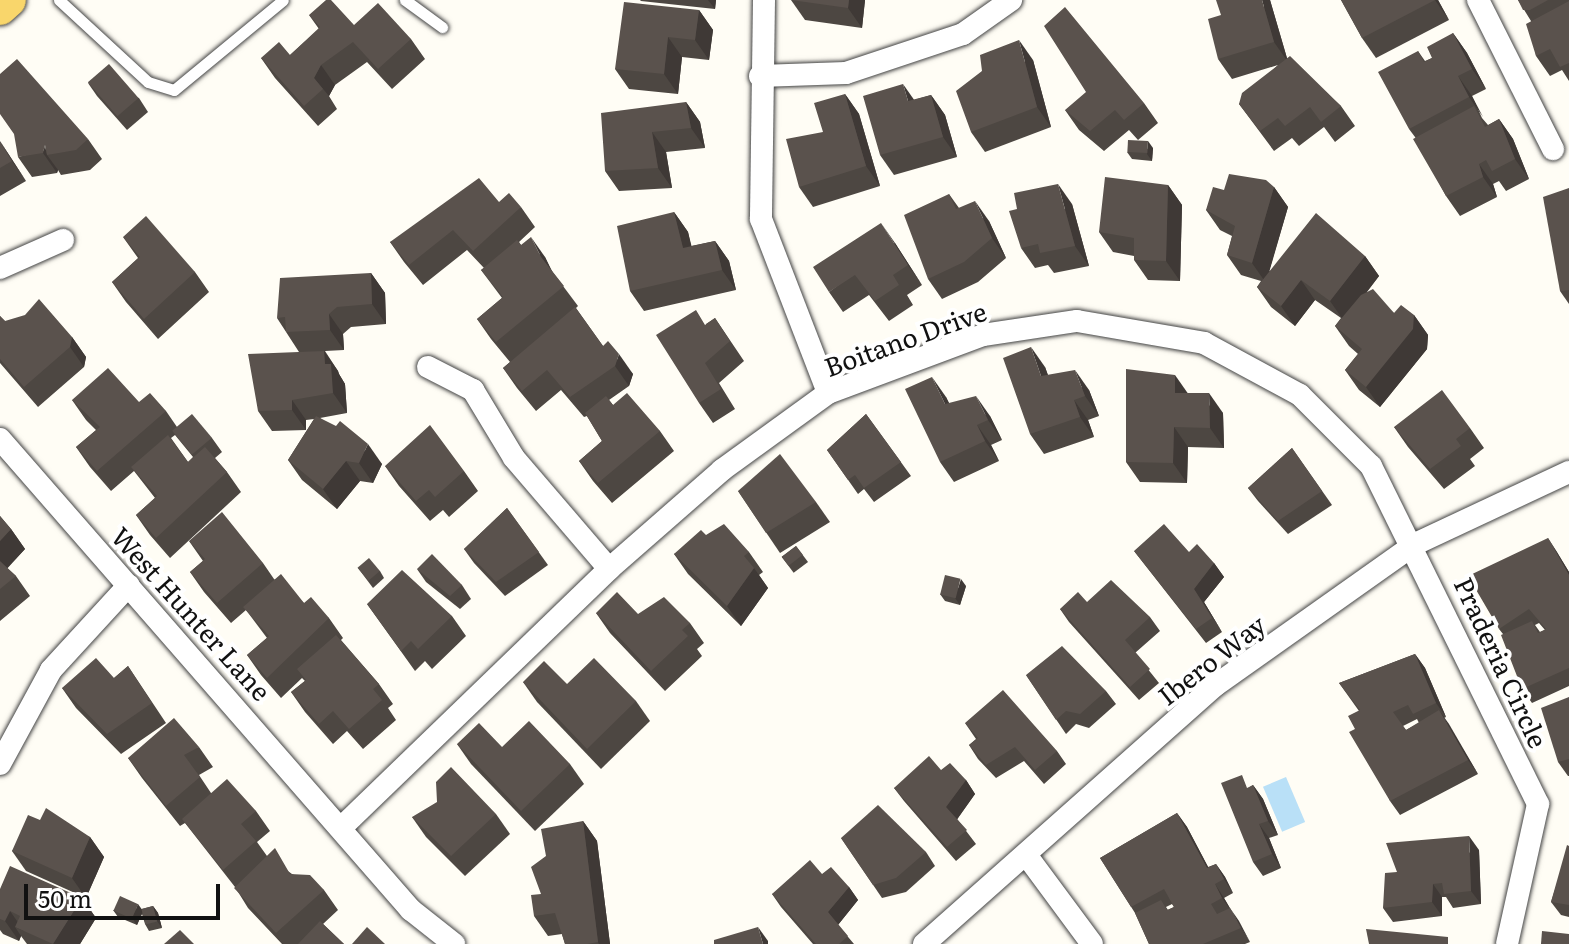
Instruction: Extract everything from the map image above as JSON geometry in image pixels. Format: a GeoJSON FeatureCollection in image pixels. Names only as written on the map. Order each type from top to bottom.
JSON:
{"type":"FeatureCollection","features":[{"type":"Feature","properties":{"kind":"main road"},"geometry":{"type":"LineString","coordinates":[[0,8],[9,0]]}},
{"type":"Feature","properties":{"kind":"street"},"geometry":{"type":"LineString","coordinates":[[764,0],[760,76],[761,219],[828,393]]}},
{"type":"Feature","properties":{"kind":"street"},"geometry":{"type":"LineString","coordinates":[[760,76],[846,73],[963,34],[1011,0]]}},
{"type":"Feature","properties":{"kind":"street"},"geometry":{"type":"LineString","coordinates":[[1478,0],[1553,149]]}},
{"type":"Feature","properties":{"kind":"street"},"geometry":{"type":"LineString","coordinates":[[0,268],[63,240]]}},
{"type":"Feature","properties":{"kind":"street","name":"Boitano Drive"},"geometry":{"type":"LineString","coordinates":[[344,825],[609,569],[722,470],[828,393],[983,335],[1077,321],[1204,343],[1300,395],[1371,466],[1415,544]]}},
{"type":"Feature","properties":{"kind":"street"},"geometry":{"type":"LineString","coordinates":[[428,367],[473,390],[514,458],[609,569]]}},
{"type":"Feature","properties":{"kind":"street","name":"West Hunter Lane"},"geometry":{"type":"LineString","coordinates":[[0,439],[344,825],[411,910],[454,944]]}},
{"type":"Feature","properties":{"kind":"street","name":"Ibero Way"},"geometry":{"type":"LineString","coordinates":[[924,944],[1027,856],[1216,685],[1415,544],[1569,472]]}},
{"type":"Feature","properties":{"kind":"street","name":"Praderia Circle"},"geometry":{"type":"LineString","coordinates":[[1415,544],[1538,804],[1507,944]]}},
{"type":"Feature","properties":{"kind":"street"},"geometry":{"type":"LineString","coordinates":[[0,764],[51,670],[129,585]]}},
{"type":"Feature","properties":{"kind":"street"},"geometry":{"type":"LineString","coordinates":[[1027,856],[1092,944]]}},
{"type":"Feature","properties":{"kind":"lane"},"geometry":{"type":"LineString","coordinates":[[59,0],[148,82],[174,90],[283,0]]}},
{"type":"Feature","properties":{"kind":"lane"},"geometry":{"type":"LineString","coordinates":[[405,0],[442,27]]}},
{"type":"Feature","properties":{"kind":"water"},"geometry":{"type":"Polygon","coordinates":[[[1286,777],[1305,822],[1282,832],[1263,787],[1286,777]]]}},
{"type":"Feature","properties":{"kind":"building"},"geometry":{"type":"Polygon","coordinates":[[[326,0],[331,0],[354,25],[378,3],[411,39],[378,69],[353,42],[321,65],[314,78],[323,89],[304,106],[261,58],[279,42],[290,55],[320,27],[309,15],[326,0]]]}},
{"type":"Feature","properties":{"kind":"building"},"geometry":{"type":"Polygon","coordinates":[[[791,0],[849,0],[848,8],[791,0]]]}},
{"type":"Feature","properties":{"kind":"building"},"geometry":{"type":"Polygon","coordinates":[[[1216,0],[1262,0],[1274,42],[1218,59],[1208,19],[1221,15],[1216,0]]]}},
{"type":"Feature","properties":{"kind":"building"},"geometry":{"type":"Polygon","coordinates":[[[1341,0],[1435,0],[1362,38],[1341,0]]]}},
{"type":"Feature","properties":{"kind":"building"},"geometry":{"type":"Polygon","coordinates":[[[1518,0],[1548,0],[1530,10],[1523,10],[1518,0]]]}},
{"type":"Feature","properties":{"kind":"building"},"geometry":{"type":"Polygon","coordinates":[[[1569,1],[1569,63],[1560,67],[1550,49],[1536,56],[1526,24],[1569,1]]]}},
{"type":"Feature","properties":{"kind":"building"},"geometry":{"type":"Polygon","coordinates":[[[624,2],[699,10],[695,40],[668,37],[664,74],[615,69],[624,2]]]}},
{"type":"Feature","properties":{"kind":"building"},"geometry":{"type":"Polygon","coordinates":[[[1065,7],[1144,103],[1124,120],[1115,110],[1090,131],[1065,110],[1086,92],[1044,26],[1065,7]]]}},
{"type":"Feature","properties":{"kind":"building"},"geometry":{"type":"Polygon","coordinates":[[[1453,33],[1472,69],[1458,76],[1469,97],[1409,129],[1378,72],[1418,51],[1424,62],[1432,58],[1427,47],[1453,33]]]}},
{"type":"Feature","properties":{"kind":"building"},"geometry":{"type":"Polygon","coordinates":[[[1019,40],[1037,107],[971,132],[956,91],[982,71],[980,55],[1019,40]]]}},
{"type":"Feature","properties":{"kind":"building"},"geometry":{"type":"Polygon","coordinates":[[[1290,56],[1341,106],[1321,122],[1310,107],[1285,126],[1278,118],[1260,131],[1239,104],[1242,93],[1290,56]]]}},
{"type":"Feature","properties":{"kind":"building"},"geometry":{"type":"Polygon","coordinates":[[[17,59],[88,139],[76,150],[47,155],[45,145],[43,153],[18,157],[14,134],[0,114],[0,74],[17,59]]]}},
{"type":"Feature","properties":{"kind":"building"},"geometry":{"type":"Polygon","coordinates":[[[109,64],[139,98],[117,116],[88,82],[109,64]]]}},
{"type":"Feature","properties":{"kind":"building"},"geometry":{"type":"Polygon","coordinates":[[[903,84],[908,101],[931,95],[943,137],[880,155],[863,96],[903,84]]]}},
{"type":"Feature","properties":{"kind":"building"},"geometry":{"type":"Polygon","coordinates":[[[845,94],[866,166],[799,187],[786,139],[823,132],[814,103],[845,94]]]}},
{"type":"Feature","properties":{"kind":"building"},"geometry":{"type":"Polygon","coordinates":[[[686,102],[691,128],[652,132],[658,168],[605,171],[601,113],[686,102]]]}},
{"type":"Feature","properties":{"kind":"building"},"geometry":{"type":"Polygon","coordinates":[[[1474,106],[1485,127],[1499,119],[1515,159],[1492,171],[1486,160],[1479,164],[1483,177],[1446,196],[1413,139],[1474,106]]]}},
{"type":"Feature","properties":{"kind":"building"},"geometry":{"type":"Polygon","coordinates":[[[1128,140],[1148,141],[1147,153],[1127,152],[1128,140]]]}},
{"type":"Feature","properties":{"kind":"building"},"geometry":{"type":"Polygon","coordinates":[[[0,142],[12,161],[0,168],[0,142]]]}},
{"type":"Feature","properties":{"kind":"building"},"geometry":{"type":"Polygon","coordinates":[[[1229,174],[1266,180],[1274,187],[1252,263],[1227,255],[1235,226],[1206,210],[1213,187],[1224,190],[1229,174]]]}},
{"type":"Feature","properties":{"kind":"building"},"geometry":{"type":"Polygon","coordinates":[[[1105,177],[1168,185],[1166,261],[1134,260],[1134,238],[1099,232],[1105,177]]]}},
{"type":"Feature","properties":{"kind":"building"},"geometry":{"type":"Polygon","coordinates":[[[479,178],[499,202],[509,193],[521,207],[473,251],[453,230],[409,265],[390,242],[479,178]]]}},
{"type":"Feature","properties":{"kind":"building"},"geometry":{"type":"Polygon","coordinates":[[[1058,184],[1075,246],[1040,253],[1038,244],[1021,248],[1009,211],[1017,209],[1014,193],[1058,184]]]}},
{"type":"Feature","properties":{"kind":"building"},"geometry":{"type":"Polygon","coordinates":[[[1569,188],[1569,290],[1560,291],[1543,197],[1569,188]]]}},
{"type":"Feature","properties":{"kind":"building"},"geometry":{"type":"Polygon","coordinates":[[[949,194],[956,209],[975,201],[992,238],[964,262],[928,279],[904,215],[949,194]]]}},
{"type":"Feature","properties":{"kind":"building"},"geometry":{"type":"Polygon","coordinates":[[[674,212],[683,248],[715,241],[722,270],[630,291],[617,226],[674,212]]]}},
{"type":"Feature","properties":{"kind":"building"},"geometry":{"type":"Polygon","coordinates":[[[1316,213],[1365,256],[1330,301],[1301,280],[1281,306],[1257,287],[1316,213]]]}},
{"type":"Feature","properties":{"kind":"building"},"geometry":{"type":"Polygon","coordinates":[[[146,216],[195,272],[144,319],[112,282],[140,257],[123,237],[146,216]]]}},
{"type":"Feature","properties":{"kind":"building"},"geometry":{"type":"Polygon","coordinates":[[[881,223],[908,265],[893,275],[899,285],[875,301],[855,275],[829,292],[813,267],[881,223]]]}},
{"type":"Feature","properties":{"kind":"building"},"geometry":{"type":"Polygon","coordinates":[[[531,237],[541,257],[564,286],[496,342],[477,319],[503,297],[481,270],[517,240],[521,245],[531,237]]]}},
{"type":"Feature","properties":{"kind":"building"},"geometry":{"type":"Polygon","coordinates":[[[371,273],[372,304],[337,307],[329,314],[330,330],[286,332],[285,317],[277,318],[280,278],[371,273]]]}},
{"type":"Feature","properties":{"kind":"building"},"geometry":{"type":"Polygon","coordinates":[[[1373,289],[1394,313],[1401,305],[1414,315],[1413,329],[1366,387],[1345,370],[1362,349],[1335,326],[1361,295],[1373,289]]]}},
{"type":"Feature","properties":{"kind":"building"},"geometry":{"type":"Polygon","coordinates":[[[39,299],[72,337],[70,347],[24,387],[0,359],[0,316],[5,321],[25,315],[39,299]]]}},
{"type":"Feature","properties":{"kind":"building"},"geometry":{"type":"Polygon","coordinates":[[[575,307],[603,346],[608,341],[619,354],[615,366],[570,397],[547,370],[522,391],[503,368],[575,307]]]}},
{"type":"Feature","properties":{"kind":"building"},"geometry":{"type":"Polygon","coordinates":[[[696,310],[705,325],[715,318],[730,341],[705,363],[721,389],[699,403],[656,335],[696,310]]]}},
{"type":"Feature","properties":{"kind":"building"},"geometry":{"type":"Polygon","coordinates":[[[1031,347],[1041,376],[1075,370],[1085,396],[1074,400],[1080,417],[1030,434],[1003,358],[1031,347]]]}},
{"type":"Feature","properties":{"kind":"building"},"geometry":{"type":"Polygon","coordinates":[[[324,351],[325,364],[331,364],[333,393],[292,400],[292,410],[258,411],[248,354],[324,351]]]}},
{"type":"Feature","properties":{"kind":"building"},"geometry":{"type":"Polygon","coordinates":[[[108,368],[139,402],[150,393],[166,411],[97,471],[76,447],[100,427],[72,400],[108,368]]]}},
{"type":"Feature","properties":{"kind":"building"},"geometry":{"type":"Polygon","coordinates":[[[1126,369],[1175,375],[1175,393],[1209,393],[1210,428],[1174,427],[1173,463],[1126,462],[1126,369]]]}},
{"type":"Feature","properties":{"kind":"building"},"geometry":{"type":"Polygon","coordinates":[[[932,377],[945,404],[976,396],[988,420],[977,425],[985,441],[940,462],[905,389],[932,377]]]}},
{"type":"Feature","properties":{"kind":"building"},"geometry":{"type":"Polygon","coordinates":[[[1442,390],[1470,428],[1456,439],[1461,446],[1430,469],[1394,427],[1442,390]]]}},
{"type":"Feature","properties":{"kind":"building"},"geometry":{"type":"Polygon","coordinates":[[[627,393],[660,431],[598,483],[579,461],[602,441],[585,413],[606,396],[613,405],[627,393]]]}},
{"type":"Feature","properties":{"kind":"building"},"geometry":{"type":"Polygon","coordinates":[[[192,414],[212,438],[192,454],[172,431],[192,414]]]}},
{"type":"Feature","properties":{"kind":"building"},"geometry":{"type":"Polygon","coordinates":[[[866,414],[901,462],[864,488],[855,475],[848,480],[827,450],[866,414]]]}},
{"type":"Feature","properties":{"kind":"building"},"geometry":{"type":"Polygon","coordinates":[[[316,416],[336,426],[340,421],[368,444],[359,463],[346,461],[323,489],[288,460],[316,416]]]}},
{"type":"Feature","properties":{"kind":"building"},"geometry":{"type":"Polygon","coordinates":[[[430,425],[464,471],[435,497],[429,490],[416,501],[385,466],[430,425]]]}},
{"type":"Feature","properties":{"kind":"building"},"geometry":{"type":"Polygon","coordinates":[[[168,435],[188,462],[205,447],[227,472],[156,538],[136,515],[157,496],[131,467],[168,435]]]}},
{"type":"Feature","properties":{"kind":"building"},"geometry":{"type":"Polygon","coordinates":[[[1292,448],[1322,491],[1278,521],[1248,488],[1292,448]]]}},
{"type":"Feature","properties":{"kind":"building"},"geometry":{"type":"Polygon","coordinates":[[[780,454],[816,502],[766,533],[738,491],[780,454]]]}},
{"type":"Feature","properties":{"kind":"building"},"geometry":{"type":"Polygon","coordinates":[[[507,508],[539,552],[496,582],[464,549],[507,508]]]}},
{"type":"Feature","properties":{"kind":"building"},"geometry":{"type":"Polygon","coordinates":[[[222,512],[263,563],[217,603],[190,572],[205,559],[189,541],[222,512]]]}},
{"type":"Feature","properties":{"kind":"building"},"geometry":{"type":"Polygon","coordinates":[[[0,516],[11,529],[0,541],[0,516]]]}},
{"type":"Feature","properties":{"kind":"building"},"geometry":{"type":"Polygon","coordinates":[[[724,524],[749,552],[744,556],[754,568],[727,606],[674,554],[701,530],[706,535],[724,524]]]}},
{"type":"Feature","properties":{"kind":"building"},"geometry":{"type":"Polygon","coordinates":[[[1164,524],[1189,552],[1197,544],[1214,563],[1194,589],[1212,618],[1196,629],[1134,551],[1164,524]]]}},
{"type":"Feature","properties":{"kind":"building"},"geometry":{"type":"Polygon","coordinates":[[[1548,538],[1569,575],[1569,668],[1522,689],[1501,635],[1532,621],[1538,633],[1546,629],[1529,609],[1499,629],[1468,576],[1548,538]]]}},
{"type":"Feature","properties":{"kind":"building"},"geometry":{"type":"Polygon","coordinates":[[[796,546],[803,555],[789,566],[782,557],[796,546]]]}},
{"type":"Feature","properties":{"kind":"building"},"geometry":{"type":"Polygon","coordinates":[[[432,554],[462,585],[450,596],[417,569],[432,554]]]}},
{"type":"Feature","properties":{"kind":"building"},"geometry":{"type":"Polygon","coordinates":[[[369,558],[380,571],[368,581],[358,568],[369,558]]]}},
{"type":"Feature","properties":{"kind":"building"},"geometry":{"type":"Polygon","coordinates":[[[0,561],[16,576],[0,589],[0,561]]]}},
{"type":"Feature","properties":{"kind":"building"},"geometry":{"type":"Polygon","coordinates":[[[402,570],[452,616],[418,649],[411,641],[401,651],[367,604],[402,570]]]}},
{"type":"Feature","properties":{"kind":"building"},"geometry":{"type":"Polygon","coordinates":[[[281,574],[304,603],[311,597],[329,618],[267,678],[247,655],[269,636],[243,607],[281,574]]]}},
{"type":"Feature","properties":{"kind":"building"},"geometry":{"type":"Polygon","coordinates":[[[945,575],[961,579],[956,598],[940,594],[945,575]]]}},
{"type":"Feature","properties":{"kind":"building"},"geometry":{"type":"Polygon","coordinates":[[[1111,580],[1150,617],[1125,640],[1150,669],[1130,687],[1060,609],[1078,592],[1087,602],[1111,580]]]}},
{"type":"Feature","properties":{"kind":"building"},"geometry":{"type":"Polygon","coordinates":[[[617,592],[638,614],[664,597],[690,623],[682,630],[688,636],[651,671],[596,613],[617,592]]]}},
{"type":"Feature","properties":{"kind":"building"},"geometry":{"type":"Polygon","coordinates":[[[336,635],[379,684],[373,689],[382,700],[349,729],[333,711],[319,724],[291,692],[306,680],[297,669],[336,635]]]}},
{"type":"Feature","properties":{"kind":"building"},"geometry":{"type":"Polygon","coordinates":[[[1062,646],[1106,691],[1080,714],[1066,711],[1056,720],[1026,675],[1062,646]]]}},
{"type":"Feature","properties":{"kind":"building"},"geometry":{"type":"Polygon","coordinates":[[[1415,654],[1436,703],[1413,714],[1408,705],[1393,712],[1406,730],[1439,710],[1468,760],[1390,801],[1349,732],[1355,729],[1348,716],[1360,710],[1339,683],[1415,654]]]}},
{"type":"Feature","properties":{"kind":"building"},"geometry":{"type":"Polygon","coordinates":[[[96,658],[114,678],[128,666],[152,703],[107,734],[62,688],[96,658]]]}},
{"type":"Feature","properties":{"kind":"building"},"geometry":{"type":"Polygon","coordinates":[[[594,658],[636,701],[587,749],[523,682],[544,661],[567,684],[594,658]]]}},
{"type":"Feature","properties":{"kind":"building"},"geometry":{"type":"Polygon","coordinates":[[[1003,690],[1057,751],[1035,770],[1015,747],[986,765],[969,745],[978,738],[965,723],[1003,690]]]}},
{"type":"Feature","properties":{"kind":"building"},"geometry":{"type":"Polygon","coordinates":[[[1569,697],[1569,759],[1558,762],[1541,708],[1569,697]]]}},
{"type":"Feature","properties":{"kind":"building"},"geometry":{"type":"Polygon","coordinates":[[[174,718],[199,747],[184,755],[200,777],[166,806],[128,758],[174,718]]]}},
{"type":"Feature","properties":{"kind":"building"},"geometry":{"type":"Polygon","coordinates":[[[529,721],[570,764],[521,811],[457,744],[479,723],[502,747],[529,721]]]}},
{"type":"Feature","properties":{"kind":"building"},"geometry":{"type":"Polygon","coordinates":[[[929,756],[941,770],[950,763],[966,780],[946,807],[967,830],[947,847],[894,788],[929,756]]]}},
{"type":"Feature","properties":{"kind":"building"},"geometry":{"type":"Polygon","coordinates":[[[451,767],[496,814],[451,856],[412,817],[437,802],[436,782],[451,767]]]}},
{"type":"Feature","properties":{"kind":"building"},"geometry":{"type":"Polygon","coordinates":[[[1242,775],[1247,788],[1253,785],[1268,821],[1259,824],[1272,854],[1253,862],[1221,783],[1242,775]]]}},
{"type":"Feature","properties":{"kind":"building"},"geometry":{"type":"Polygon","coordinates":[[[227,779],[256,811],[241,824],[256,841],[223,870],[182,819],[227,779]]]}},
{"type":"Feature","properties":{"kind":"building"},"geometry":{"type":"Polygon","coordinates":[[[878,805],[926,852],[896,878],[873,885],[841,838],[878,805]]]}},
{"type":"Feature","properties":{"kind":"building"},"geometry":{"type":"Polygon","coordinates":[[[46,808],[90,837],[72,878],[12,851],[28,815],[40,820],[46,808]]]}},
{"type":"Feature","properties":{"kind":"building"},"geometry":{"type":"Polygon","coordinates":[[[1177,813],[1207,868],[1216,864],[1224,879],[1215,884],[1222,898],[1211,904],[1217,914],[1230,908],[1241,928],[1203,944],[1149,944],[1135,913],[1161,900],[1167,910],[1174,907],[1164,889],[1131,907],[1100,858],[1177,813]]]}},
{"type":"Feature","properties":{"kind":"building"},"geometry":{"type":"Polygon","coordinates":[[[583,821],[598,942],[565,944],[555,913],[534,916],[531,895],[541,894],[531,867],[546,856],[541,829],[583,821]]]}},
{"type":"Feature","properties":{"kind":"building"},"geometry":{"type":"Polygon","coordinates":[[[1469,836],[1471,891],[1444,894],[1442,883],[1433,884],[1432,902],[1383,908],[1385,873],[1397,872],[1386,843],[1469,836]]]}},
{"type":"Feature","properties":{"kind":"building"},"geometry":{"type":"Polygon","coordinates":[[[1569,846],[1569,905],[1551,902],[1569,846]]]}},
{"type":"Feature","properties":{"kind":"building"},"geometry":{"type":"Polygon","coordinates":[[[275,848],[290,874],[310,875],[324,890],[276,933],[234,888],[275,848]]]}},
{"type":"Feature","properties":{"kind":"building"},"geometry":{"type":"Polygon","coordinates":[[[810,860],[822,874],[831,867],[849,887],[828,912],[848,936],[839,944],[816,944],[772,894],[810,860]]]}},
{"type":"Feature","properties":{"kind":"building"},"geometry":{"type":"Polygon","coordinates":[[[10,866],[82,898],[53,944],[15,927],[20,916],[10,911],[5,921],[0,919],[0,889],[10,866]]]}},
{"type":"Feature","properties":{"kind":"building"},"geometry":{"type":"Polygon","coordinates":[[[120,896],[138,904],[132,919],[113,911],[120,896]]]}},
{"type":"Feature","properties":{"kind":"building"},"geometry":{"type":"Polygon","coordinates":[[[153,906],[157,921],[146,925],[141,909],[153,906]]]}},
{"type":"Feature","properties":{"kind":"building"},"geometry":{"type":"Polygon","coordinates":[[[320,921],[344,944],[298,944],[320,921]]]}},
{"type":"Feature","properties":{"kind":"building"},"geometry":{"type":"Polygon","coordinates":[[[367,927],[385,944],[352,944],[367,927]]]}},
{"type":"Feature","properties":{"kind":"building"},"geometry":{"type":"Polygon","coordinates":[[[758,927],[763,944],[714,944],[714,940],[758,927]]]}},
{"type":"Feature","properties":{"kind":"building"},"geometry":{"type":"Polygon","coordinates":[[[1366,929],[1448,937],[1448,944],[1369,944],[1366,929]]]}},
{"type":"Feature","properties":{"kind":"building"},"geometry":{"type":"Polygon","coordinates":[[[180,930],[194,944],[164,944],[180,930]]]}},
{"type":"Feature","properties":{"kind":"building"},"geometry":{"type":"Polygon","coordinates":[[[1542,931],[1569,934],[1569,944],[1541,944],[1542,931]]]}}]}
